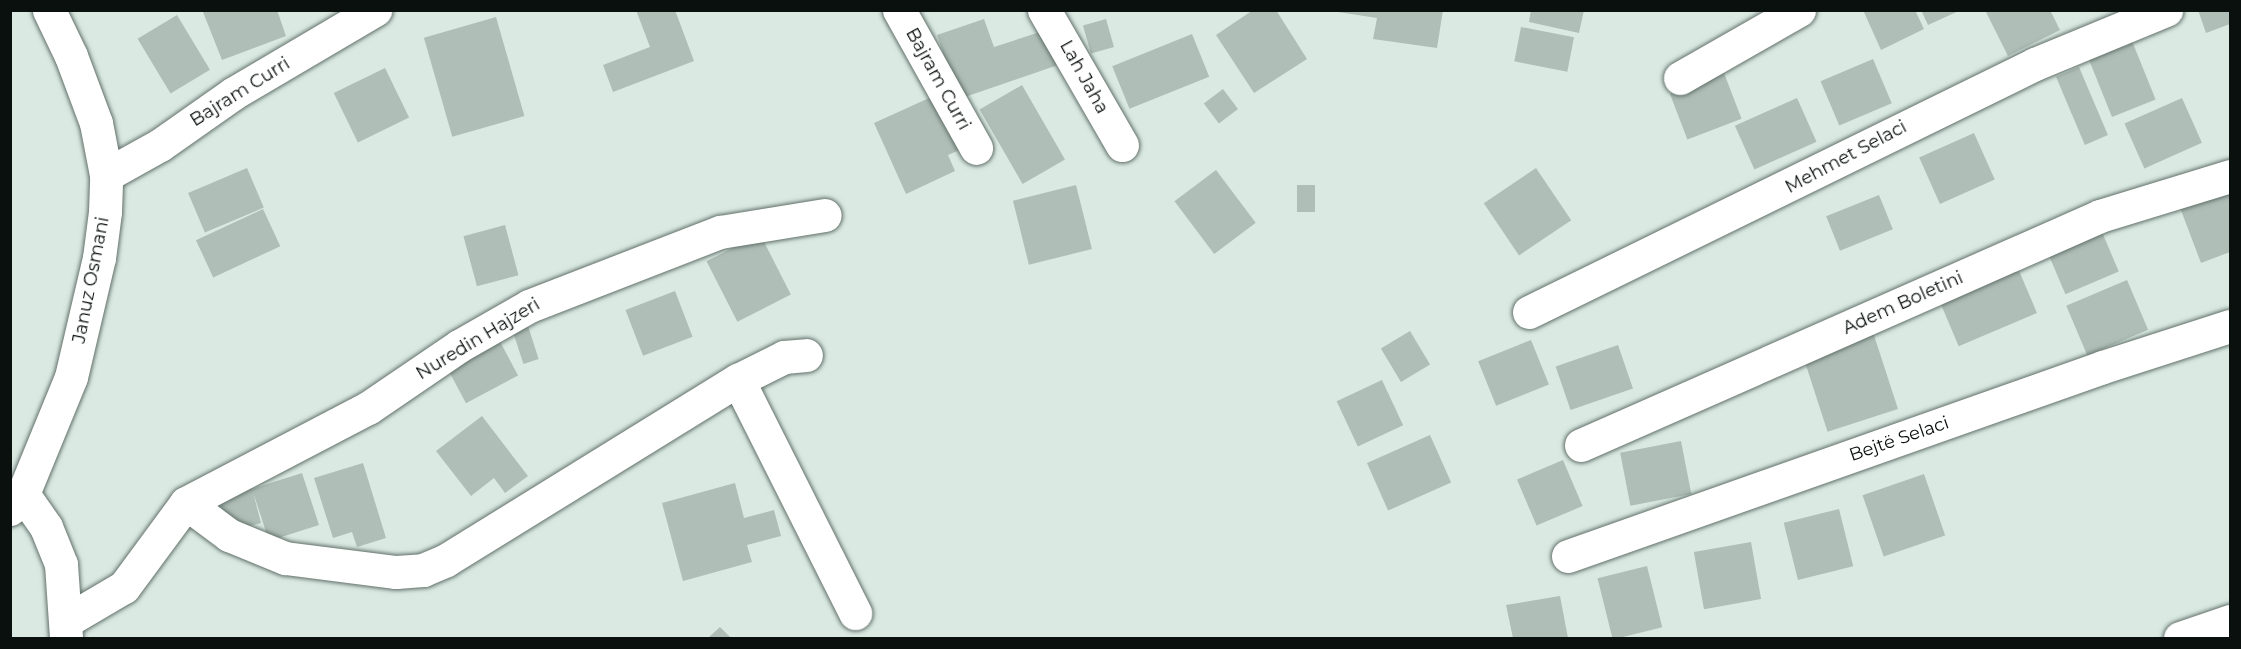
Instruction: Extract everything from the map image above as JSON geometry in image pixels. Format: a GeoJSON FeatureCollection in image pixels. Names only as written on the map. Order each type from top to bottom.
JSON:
{"type":"FeatureCollection","features":[{"type":"Feature","properties":{"kind":"street","name":"Januz Osmani"},"geometry":{"type":"LineString","coordinates":[[17,502],[71,377],[99,258],[106,175],[96,123],[71,56],[49,10]]}},
{"type":"Feature","properties":{"kind":"street","name":"Bajram Curri"},"geometry":{"type":"LineString","coordinates":[[106,175],[160,145],[234,93],[375,10]]}},
{"type":"Feature","properties":{"kind":"street","name":"Bajram Curri"},"geometry":{"type":"LineString","coordinates":[[899,10],[976,148]]}},
{"type":"Feature","properties":{"kind":"street","name":"Lah Jaha"},"geometry":{"type":"LineString","coordinates":[[1044,10],[1122,144]]}},
{"type":"Feature","properties":{"kind":"street"},"geometry":{"type":"LineString","coordinates":[[1680,78],[1799,10]]}},
{"type":"Feature","properties":{"kind":"street","name":"Mehmet Selaci"},"geometry":{"type":"LineString","coordinates":[[1529,312],[2035,64],[2166,10]]}},
{"type":"Feature","properties":{"kind":"street","name":"Adem Boletini"},"geometry":{"type":"LineString","coordinates":[[1581,445],[2100,216],[2230,176]]}},
{"type":"Feature","properties":{"kind":"street","name":"Nuredin Hajzeri"},"geometry":{"type":"LineString","coordinates":[[66,630],[124,587],[186,503],[368,408],[459,346],[529,306],[720,232],[825,215]]}},
{"type":"Feature","properties":{"kind":"street","name":"Bejtë Selaci"},"geometry":{"type":"LineString","coordinates":[[1568,556],[2103,367],[2230,326]]}},
{"type":"Feature","properties":{"kind":"street"},"geometry":{"type":"LineString","coordinates":[[186,503],[229,535],[285,558],[396,572],[423,570],[446,560],[738,380],[784,357],[806,355]]}},
{"type":"Feature","properties":{"kind":"street"},"geometry":{"type":"LineString","coordinates":[[738,380],[855,613]]}},
{"type":"Feature","properties":{"kind":"street"},"geometry":{"type":"LineString","coordinates":[[17,502],[55,546],[61,564],[66,630]]}},
{"type":"Feature","properties":{"kind":"street"},"geometry":{"type":"LineString","coordinates":[[2180,639],[2230,621]]}},
{"type":"Feature","properties":{"kind":"building"},"geometry":{"type":"Polygon","coordinates":[[[277,10],[286,36],[222,60],[203,12],[277,10]]]}},
{"type":"Feature","properties":{"kind":"building"},"geometry":{"type":"Polygon","coordinates":[[[636,10],[675,10],[694,61],[613,92],[603,65],[650,47],[636,10]]]}},
{"type":"Feature","properties":{"kind":"building"},"geometry":{"type":"Polygon","coordinates":[[[1253,10],[1276,10],[1307,59],[1254,93],[1216,35],[1253,10]]]}},
{"type":"Feature","properties":{"kind":"building"},"geometry":{"type":"Polygon","coordinates":[[[1443,10],[1437,48],[1373,39],[1377,18],[1338,12],[1443,10]]]}},
{"type":"Feature","properties":{"kind":"building"},"geometry":{"type":"Polygon","coordinates":[[[1531,10],[1584,10],[1579,33],[1529,22],[1531,10]]]}},
{"type":"Feature","properties":{"kind":"building"},"geometry":{"type":"Polygon","coordinates":[[[1863,10],[1915,10],[1924,29],[1881,50],[1863,10]]]}},
{"type":"Feature","properties":{"kind":"building"},"geometry":{"type":"Polygon","coordinates":[[[1921,10],[1961,10],[1928,25],[1921,10]]]}},
{"type":"Feature","properties":{"kind":"building"},"geometry":{"type":"Polygon","coordinates":[[[1985,10],[2050,10],[2060,30],[2008,56],[1985,10]]]}},
{"type":"Feature","properties":{"kind":"building"},"geometry":{"type":"Polygon","coordinates":[[[2198,10],[2230,10],[2230,24],[2206,33],[2198,10]]]}},
{"type":"Feature","properties":{"kind":"building"},"geometry":{"type":"Polygon","coordinates":[[[177,15],[210,70],[171,94],[138,39],[177,15]]]}},
{"type":"Feature","properties":{"kind":"building"},"geometry":{"type":"Polygon","coordinates":[[[496,17],[524,116],[452,137],[424,38],[496,17]]]}},
{"type":"Feature","properties":{"kind":"building"},"geometry":{"type":"Polygon","coordinates":[[[984,19],[994,47],[1046,30],[1058,65],[959,99],[937,35],[984,19]]]}},
{"type":"Feature","properties":{"kind":"building"},"geometry":{"type":"Polygon","coordinates":[[[1106,19],[1114,47],[1091,53],[1083,26],[1106,19]]]}},
{"type":"Feature","properties":{"kind":"building"},"geometry":{"type":"Polygon","coordinates":[[[1521,27],[1574,37],[1567,72],[1514,61],[1521,27]]]}},
{"type":"Feature","properties":{"kind":"building"},"geometry":{"type":"Polygon","coordinates":[[[1192,34],[1209,77],[1129,109],[1112,66],[1192,34]]]}},
{"type":"Feature","properties":{"kind":"building"},"geometry":{"type":"Polygon","coordinates":[[[2132,41],[2156,99],[2112,117],[2088,59],[2132,41]]]}},
{"type":"Feature","properties":{"kind":"building"},"geometry":{"type":"Polygon","coordinates":[[[1873,59],[1892,103],[1839,125],[1821,81],[1873,59]]]}},
{"type":"Feature","properties":{"kind":"building"},"geometry":{"type":"Polygon","coordinates":[[[2079,67],[2108,135],[2085,145],[2056,77],[2079,67]]]}},
{"type":"Feature","properties":{"kind":"building"},"geometry":{"type":"Polygon","coordinates":[[[385,68],[409,117],[358,142],[334,93],[385,68]]]}},
{"type":"Feature","properties":{"kind":"building"},"geometry":{"type":"Polygon","coordinates":[[[1724,73],[1742,119],[1687,140],[1670,94],[1724,73]]]}},
{"type":"Feature","properties":{"kind":"building"},"geometry":{"type":"Polygon","coordinates":[[[1022,85],[1065,159],[1023,184],[980,110],[1022,85]]]}},
{"type":"Feature","properties":{"kind":"building"},"geometry":{"type":"Polygon","coordinates":[[[1223,89],[1238,109],[1219,123],[1204,103],[1223,89]]]}},
{"type":"Feature","properties":{"kind":"building"},"geometry":{"type":"Polygon","coordinates":[[[938,94],[962,149],[948,155],[955,171],[906,194],[874,123],[938,94]]]}},
{"type":"Feature","properties":{"kind":"building"},"geometry":{"type":"Polygon","coordinates":[[[1797,98],[1817,142],[1754,170],[1735,126],[1797,98]]]}},
{"type":"Feature","properties":{"kind":"building"},"geometry":{"type":"Polygon","coordinates":[[[2182,98],[2202,143],[2144,168],[2124,124],[2182,98]]]}},
{"type":"Feature","properties":{"kind":"building"},"geometry":{"type":"Polygon","coordinates":[[[1974,133],[1995,180],[1940,204],[1919,157],[1974,133]]]}},
{"type":"Feature","properties":{"kind":"building"},"geometry":{"type":"Polygon","coordinates":[[[247,168],[264,208],[205,233],[188,193],[247,168]]]}},
{"type":"Feature","properties":{"kind":"building"},"geometry":{"type":"Polygon","coordinates":[[[1536,168],[1571,220],[1519,255],[1484,203],[1536,168]]]}},
{"type":"Feature","properties":{"kind":"building"},"geometry":{"type":"Polygon","coordinates":[[[1216,170],[1256,223],[1214,254],[1174,201],[1216,170]]]}},
{"type":"Feature","properties":{"kind":"building"},"geometry":{"type":"Polygon","coordinates":[[[1076,185],[1092,249],[1029,265],[1013,201],[1076,185]]]}},
{"type":"Feature","properties":{"kind":"building"},"geometry":{"type":"Polygon","coordinates":[[[1297,185],[1315,185],[1315,212],[1297,212],[1297,185]]]}},
{"type":"Feature","properties":{"kind":"building"},"geometry":{"type":"Polygon","coordinates":[[[2230,186],[2230,252],[2201,263],[2179,205],[2230,186]]]}},
{"type":"Feature","properties":{"kind":"building"},"geometry":{"type":"Polygon","coordinates":[[[1879,195],[1893,229],[1840,251],[1826,216],[1879,195]]]}},
{"type":"Feature","properties":{"kind":"building"},"geometry":{"type":"Polygon","coordinates":[[[263,209],[280,246],[213,277],[196,240],[263,209]]]}},
{"type":"Feature","properties":{"kind":"building"},"geometry":{"type":"Polygon","coordinates":[[[505,225],[518,275],[477,286],[463,236],[505,225]]]}},
{"type":"Feature","properties":{"kind":"building"},"geometry":{"type":"Polygon","coordinates":[[[2102,232],[2119,272],[2065,294],[2049,255],[2102,232]]]}},
{"type":"Feature","properties":{"kind":"building"},"geometry":{"type":"Polygon","coordinates":[[[760,234],[791,295],[737,322],[707,261],[760,234]]]}},
{"type":"Feature","properties":{"kind":"building"},"geometry":{"type":"Polygon","coordinates":[[[2017,266],[2037,313],[1959,346],[1939,299],[2017,266]]]}},
{"type":"Feature","properties":{"kind":"building"},"geometry":{"type":"Polygon","coordinates":[[[2127,280],[2148,330],[2087,355],[2066,306],[2127,280]]]}},
{"type":"Feature","properties":{"kind":"building"},"geometry":{"type":"Polygon","coordinates":[[[675,291],[693,337],[643,356],[626,310],[675,291]]]}},
{"type":"Feature","properties":{"kind":"building"},"geometry":{"type":"Polygon","coordinates":[[[526,320],[539,359],[523,364],[511,325],[526,320]]]}},
{"type":"Feature","properties":{"kind":"building"},"geometry":{"type":"Polygon","coordinates":[[[1872,329],[1898,409],[1828,432],[1802,352],[1872,329]]]}},
{"type":"Feature","properties":{"kind":"building"},"geometry":{"type":"Polygon","coordinates":[[[1410,331],[1430,364],[1401,382],[1381,349],[1410,331]]]}},
{"type":"Feature","properties":{"kind":"building"},"geometry":{"type":"Polygon","coordinates":[[[496,334],[518,375],[466,403],[444,362],[496,334]]]}},
{"type":"Feature","properties":{"kind":"building"},"geometry":{"type":"Polygon","coordinates":[[[1531,340],[1549,385],[1496,406],[1478,361],[1531,340]]]}},
{"type":"Feature","properties":{"kind":"building"},"geometry":{"type":"Polygon","coordinates":[[[1618,345],[1633,388],[1571,410],[1556,366],[1618,345]]]}},
{"type":"Feature","properties":{"kind":"building"},"geometry":{"type":"Polygon","coordinates":[[[1382,380],[1403,425],[1358,446],[1337,401],[1382,380]]]}},
{"type":"Feature","properties":{"kind":"building"},"geometry":{"type":"Polygon","coordinates":[[[482,416],[528,476],[505,493],[494,478],[471,496],[436,451],[482,416]]]}},
{"type":"Feature","properties":{"kind":"building"},"geometry":{"type":"Polygon","coordinates":[[[1430,435],[1451,483],[1388,511],[1367,463],[1430,435]]]}},
{"type":"Feature","properties":{"kind":"building"},"geometry":{"type":"Polygon","coordinates":[[[1681,441],[1691,494],[1630,506],[1620,453],[1681,441]]]}},
{"type":"Feature","properties":{"kind":"building"},"geometry":{"type":"Polygon","coordinates":[[[1563,460],[1583,506],[1537,526],[1517,480],[1563,460]]]}},
{"type":"Feature","properties":{"kind":"building"},"geometry":{"type":"Polygon","coordinates":[[[363,463],[386,538],[357,547],[352,532],[333,538],[314,478],[363,463]]]}},
{"type":"Feature","properties":{"kind":"building"},"geometry":{"type":"Polygon","coordinates":[[[302,473],[319,525],[269,541],[253,492],[261,523],[228,531],[218,493],[251,485],[252,489],[302,473]]]}},
{"type":"Feature","properties":{"kind":"building"},"geometry":{"type":"Polygon","coordinates":[[[1924,474],[1945,535],[1884,557],[1863,495],[1924,474]]]}},
{"type":"Feature","properties":{"kind":"building"},"geometry":{"type":"Polygon","coordinates":[[[735,483],[744,518],[774,510],[781,536],[747,545],[752,562],[683,581],[662,503],[735,483]]]}},
{"type":"Feature","properties":{"kind":"building"},"geometry":{"type":"Polygon","coordinates":[[[1839,509],[1853,566],[1798,580],[1784,523],[1839,509]]]}},
{"type":"Feature","properties":{"kind":"building"},"geometry":{"type":"Polygon","coordinates":[[[1751,542],[1761,599],[1704,609],[1694,552],[1751,542]]]}},
{"type":"Feature","properties":{"kind":"building"},"geometry":{"type":"Polygon","coordinates":[[[1647,566],[1662,627],[1612,638],[1598,578],[1647,566]]]}},
{"type":"Feature","properties":{"kind":"building"},"geometry":{"type":"Polygon","coordinates":[[[1560,596],[1568,638],[1513,638],[1506,605],[1560,596]]]}},
{"type":"Feature","properties":{"kind":"building"},"geometry":{"type":"Polygon","coordinates":[[[720,627],[731,638],[708,638],[720,627]]]}}]}
